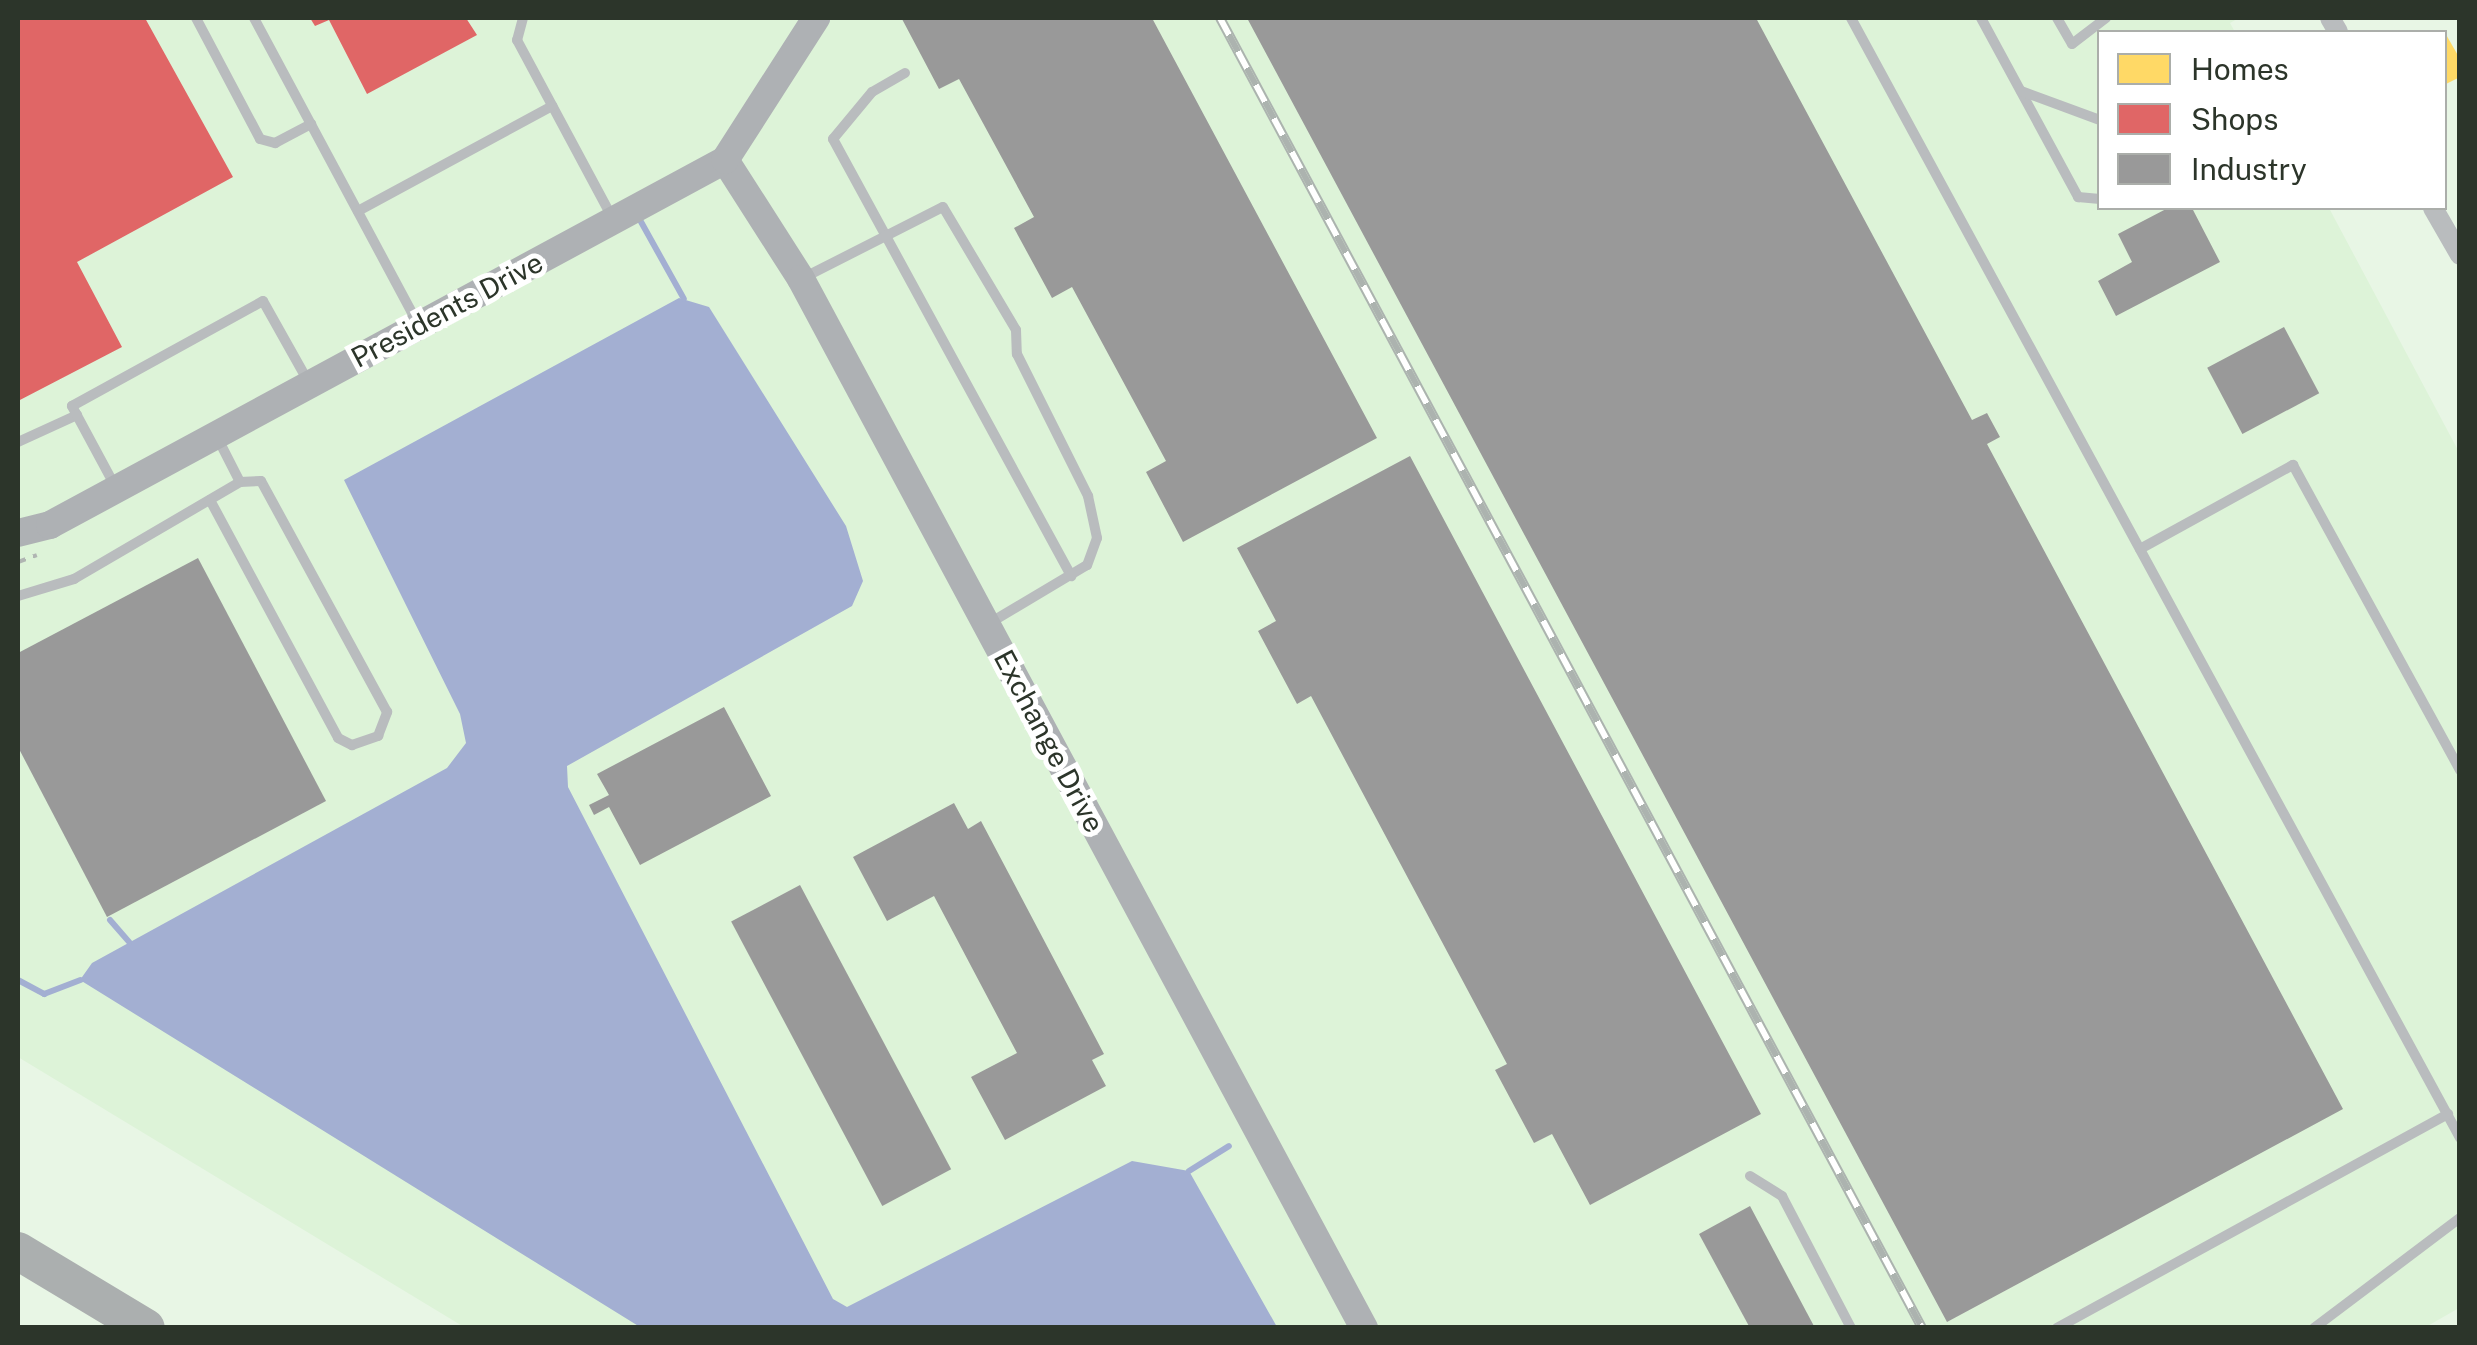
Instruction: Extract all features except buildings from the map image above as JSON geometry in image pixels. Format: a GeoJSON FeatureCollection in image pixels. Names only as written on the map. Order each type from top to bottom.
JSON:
{"type":"FeatureCollection","features":[{"type":"Feature","properties":{"kind":"highway"},"geometry":{"type":"LineString","coordinates":[[18,1251],[146,1328]]}},
{"type":"Feature","properties":{"kind":"street","name":"Presidents Drive"},"geometry":{"type":"LineString","coordinates":[[18,533],[116,489],[725,160],[816,18]]}},
{"type":"Feature","properties":{"kind":"street","name":"Exchange Drive"},"geometry":{"type":"LineString","coordinates":[[725,160],[801,279],[1364,1328]]}},
{"type":"Feature","properties":{"kind":"street"},"geometry":{"type":"LineString","coordinates":[[2435,210],[2460,255]]}},
{"type":"Feature","properties":{"kind":"lane"},"geometry":{"type":"LineString","coordinates":[[196,18],[260,139],[275,142],[311,124]]}},
{"type":"Feature","properties":{"kind":"lane"},"geometry":{"type":"LineString","coordinates":[[254,18],[419,325]]}},
{"type":"Feature","properties":{"kind":"lane"},"geometry":{"type":"LineString","coordinates":[[523,18],[518,40],[613,220]]}},
{"type":"Feature","properties":{"kind":"lane"},"geometry":{"type":"LineString","coordinates":[[1851,18],[2460,1138]]}},
{"type":"Feature","properties":{"kind":"lane"},"geometry":{"type":"LineString","coordinates":[[1981,18],[2078,197],[2097,200]]}},
{"type":"Feature","properties":{"kind":"lane"},"geometry":{"type":"LineString","coordinates":[[2058,18],[2072,44],[2106,18]]}},
{"type":"Feature","properties":{"kind":"lane"},"geometry":{"type":"LineString","coordinates":[[906,74],[872,92],[833,139],[1071,576]]}},
{"type":"Feature","properties":{"kind":"lane"},"geometry":{"type":"LineString","coordinates":[[2020,90],[2097,119]]}},
{"type":"Feature","properties":{"kind":"lane"},"geometry":{"type":"LineString","coordinates":[[358,211],[552,106]]}},
{"type":"Feature","properties":{"kind":"lane"},"geometry":{"type":"LineString","coordinates":[[801,279],[883,233],[943,207],[1016,330],[1017,354],[1091,510],[1097,538],[1071,576],[987,624]]}},
{"type":"Feature","properties":{"kind":"lane"},"geometry":{"type":"LineString","coordinates":[[116,489],[72,406],[264,301],[310,384]]}},
{"type":"Feature","properties":{"kind":"lane"},"geometry":{"type":"LineString","coordinates":[[18,442],[77,416]]}},
{"type":"Feature","properties":{"kind":"lane"},"geometry":{"type":"LineString","coordinates":[[216,435],[240,482]]}},
{"type":"Feature","properties":{"kind":"lane"},"geometry":{"type":"LineString","coordinates":[[2140,548],[2294,465],[2460,770]]}},
{"type":"Feature","properties":{"kind":"lane"},"geometry":{"type":"LineString","coordinates":[[18,596],[74,579],[240,482],[261,481],[387,712],[378,736],[352,745],[338,738],[210,500]]}},
{"type":"Feature","properties":{"kind":"lane"},"geometry":{"type":"LineString","coordinates":[[2057,1328],[2448,1114]]}},
{"type":"Feature","properties":{"kind":"lane"},"geometry":{"type":"LineString","coordinates":[[1750,1176],[1782,1196],[1850,1328]]}},
{"type":"Feature","properties":{"kind":"lane"},"geometry":{"type":"LineString","coordinates":[[2314,1328],[2460,1218]]}},
{"type":"Feature","properties":{"kind":"shaded area"},"geometry":{"type":"Polygon","coordinates":[[[18,18],[2239,18],[2230,23],[2234,30],[2097,30],[2097,210],[2330,210],[2459,452],[2459,1308],[2424,1328],[464,1327],[18,1057],[18,18]]]}},
{"type":"Feature","properties":{"kind":"water"},"geometry":{"type":"Polygon","coordinates":[[[679,298],[709,307],[846,526],[863,581],[852,606],[567,766],[568,787],[833,1299],[847,1307],[1132,1161],[1189,1171],[1277,1327],[640,1327],[80,980],[92,963],[447,768],[466,743],[460,714],[344,480],[679,298]]]}},
{"type":"Feature","properties":{"kind":"waterway"},"geometry":{"type":"LineString","coordinates":[[640,220],[684,299]]}},
{"type":"Feature","properties":{"kind":"waterway"},"geometry":{"type":"LineString","coordinates":[[110,920],[129,942]]}},
{"type":"Feature","properties":{"kind":"waterway"},"geometry":{"type":"LineString","coordinates":[[18,980],[44,994],[80,980]]}},
{"type":"Feature","properties":{"kind":"waterway"},"geometry":{"type":"LineString","coordinates":[[1189,1171],[1229,1146]]}},
{"type":"Feature","properties":{"kind":"railway"},"geometry":{"type":"LineString","coordinates":[[1220,18],[1922,1328]]}}]}
